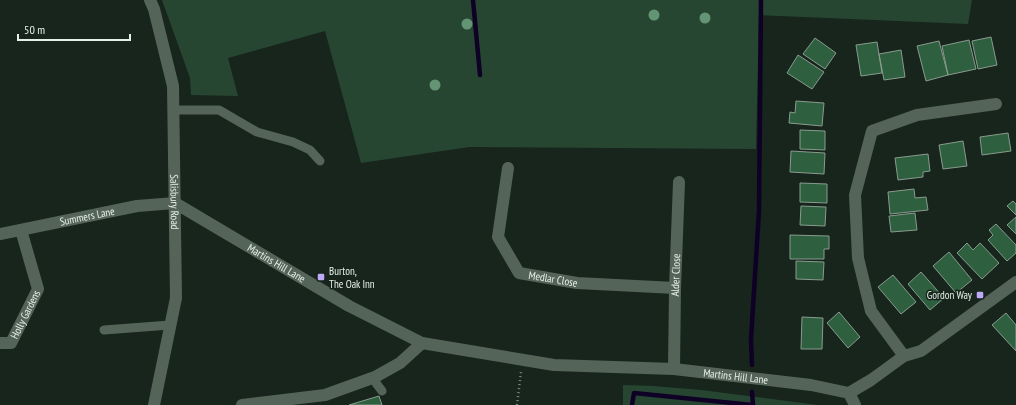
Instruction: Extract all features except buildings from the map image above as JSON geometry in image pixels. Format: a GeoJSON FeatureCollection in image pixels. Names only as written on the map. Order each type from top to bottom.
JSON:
{"type":"FeatureCollection","features":[{"type":"Feature","properties":{"kind":"street","name":"Salisbury Road"},"geometry":{"type":"LineString","coordinates":[[150,0],[154,9],[173,86],[176,298],[154,405]]}},
{"type":"Feature","properties":{"kind":"street"},"geometry":{"type":"LineString","coordinates":[[904,356],[871,311],[858,258],[855,195],[872,131],[917,115],[996,104]]}},
{"type":"Feature","properties":{"kind":"street","name":"Medlar Close"},"geometry":{"type":"LineString","coordinates":[[508,168],[498,237],[519,273],[577,283],[675,288]]}},
{"type":"Feature","properties":{"kind":"street","name":"Alder Close"},"geometry":{"type":"LineString","coordinates":[[674,369],[679,182]]}},
{"type":"Feature","properties":{"kind":"street","name":"Summers Lane"},"geometry":{"type":"LineString","coordinates":[[0,234],[137,206],[175,202]]}},
{"type":"Feature","properties":{"kind":"street","name":"Martins Hill Lane"},"geometry":{"type":"LineString","coordinates":[[175,202],[349,306],[422,343],[554,365],[674,369],[810,385],[849,393]]}},
{"type":"Feature","properties":{"kind":"street","name":"Holly Gardens"},"geometry":{"type":"LineString","coordinates":[[0,343],[12,342],[38,289],[21,230]]}},
{"type":"Feature","properties":{"kind":"street"},"geometry":{"type":"LineString","coordinates":[[855,405],[849,393],[871,380],[904,356],[921,351],[1016,282]]}},
{"type":"Feature","properties":{"kind":"street"},"geometry":{"type":"LineString","coordinates":[[242,405],[325,395],[375,377],[400,363],[422,343]]}},
{"type":"Feature","properties":{"kind":"lane"},"geometry":{"type":"LineString","coordinates":[[174,110],[218,110],[257,132],[293,142],[310,150],[320,161]]}},
{"type":"Feature","properties":{"kind":"lane"},"geometry":{"type":"LineString","coordinates":[[104,330],[170,325]]}},
{"type":"Feature","properties":{"kind":"lane"},"geometry":{"type":"LineString","coordinates":[[375,377],[376,383],[382,391]]}},
{"type":"Feature","properties":{"kind":"path"},"geometry":{"type":"LineString","coordinates":[[517,405],[522,360]]}},
{"type":"Feature","properties":{"kind":"green space"},"geometry":{"type":"Polygon","coordinates":[[[162,0],[972,0],[968,24],[759,15],[756,149],[469,147],[361,163],[325,31],[228,58],[238,96],[191,95],[190,78],[162,0]]]}},
{"type":"Feature","properties":{"kind":"green space"},"geometry":{"type":"Polygon","coordinates":[[[623,385],[701,390],[818,405],[623,405],[623,385]]]}},
{"type":"Feature","properties":{"kind":"waterway"},"geometry":{"type":"LineString","coordinates":[[473,0],[480,75]]}},
{"type":"Feature","properties":{"kind":"waterway"},"geometry":{"type":"LineString","coordinates":[[752,365],[751,339],[759,211],[761,0]]}},
{"type":"Feature","properties":{"kind":"waterway"},"geometry":{"type":"LineString","coordinates":[[752,392],[753,405]]}},
{"type":"Feature","properties":{"kind":"waterway"},"geometry":{"type":"LineString","coordinates":[[632,405],[634,393],[752,405]]}},
{"type":"Feature","properties":{"kind":"place","name":"Burton, The Oak Inn"},"geometry":{"type":"Point","coordinates":[321,277]}},
{"type":"Feature","properties":{"kind":"place","name":"Gordon Way"},"geometry":{"type":"Point","coordinates":[980,295]}}]}
